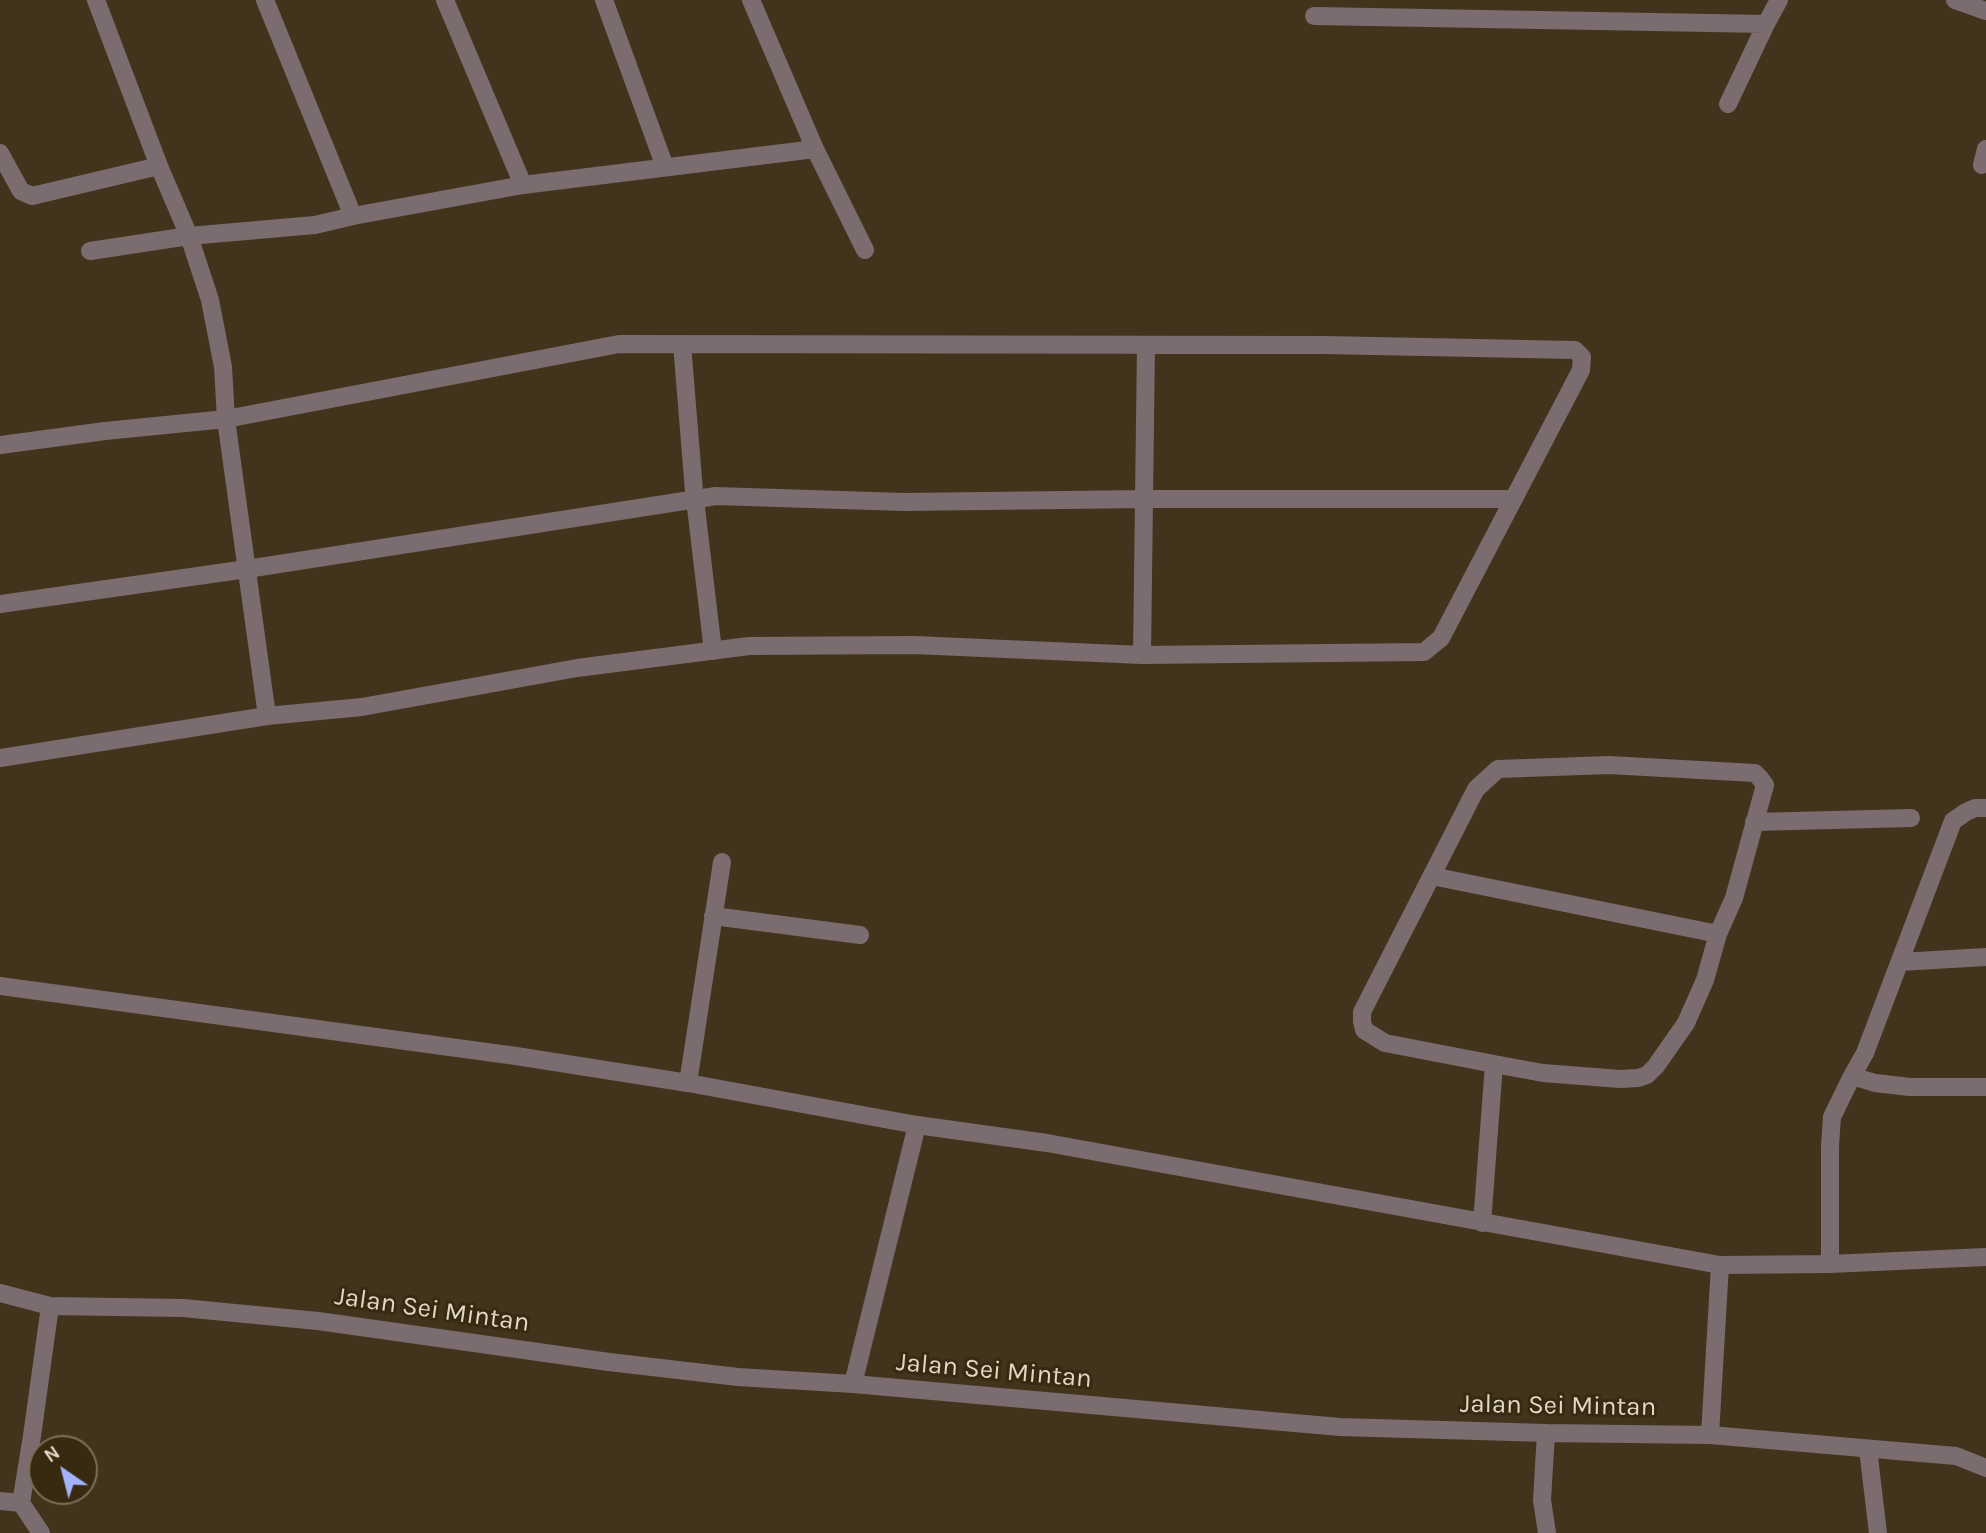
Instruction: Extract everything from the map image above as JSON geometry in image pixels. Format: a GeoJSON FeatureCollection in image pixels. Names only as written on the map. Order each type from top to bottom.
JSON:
{"type":"FeatureCollection","features":[{"type":"Feature","properties":{"kind":"street"},"geometry":{"type":"LineString","coordinates":[[96,0],[159,166],[189,236],[210,300],[223,367],[226,419],[267,716]]}},
{"type":"Feature","properties":{"kind":"street"},"geometry":{"type":"LineString","coordinates":[[265,0],[353,216]]}},
{"type":"Feature","properties":{"kind":"street"},"geometry":{"type":"LineString","coordinates":[[445,0],[523,185]]}},
{"type":"Feature","properties":{"kind":"street"},"geometry":{"type":"LineString","coordinates":[[604,0],[665,167]]}},
{"type":"Feature","properties":{"kind":"street"},"geometry":{"type":"LineString","coordinates":[[751,0],[815,149],[865,250]]}},
{"type":"Feature","properties":{"kind":"street"},"geometry":{"type":"LineString","coordinates":[[1728,104],[1779,0]]}},
{"type":"Feature","properties":{"kind":"street"},"geometry":{"type":"LineString","coordinates":[[1955,0],[1986,11]]}},
{"type":"Feature","properties":{"kind":"street"},"geometry":{"type":"LineString","coordinates":[[1314,16],[1766,24]]}},
{"type":"Feature","properties":{"kind":"street"},"geometry":{"type":"LineString","coordinates":[[90,251],[189,236],[315,225],[523,185],[815,149]]}},
{"type":"Feature","properties":{"kind":"street"},"geometry":{"type":"LineString","coordinates":[[0,153],[21,191],[32,196],[159,166]]}},
{"type":"Feature","properties":{"kind":"street"},"geometry":{"type":"LineString","coordinates":[[0,446],[105,431],[226,419],[619,344],[1146,345],[1575,350],[1582,358],[1581,370],[1441,638],[1424,652],[1142,655],[914,645],[749,646],[577,668],[362,707],[267,716],[0,758]]}},
{"type":"Feature","properties":{"kind":"street"},"geometry":{"type":"LineString","coordinates":[[682,344],[695,499],[713,651]]}},
{"type":"Feature","properties":{"kind":"street"},"geometry":{"type":"LineString","coordinates":[[1142,655],[1146,345]]}},
{"type":"Feature","properties":{"kind":"street"},"geometry":{"type":"LineString","coordinates":[[0,604],[247,569],[716,496],[904,502],[1514,499]]}},
{"type":"Feature","properties":{"kind":"street"},"geometry":{"type":"LineString","coordinates":[[1609,765],[1755,773],[1765,785],[1754,822],[1734,898],[1718,934],[1705,980],[1686,1023],[1647,1075],[1620,1079],[1543,1073],[1385,1043],[1364,1030],[1362,1012],[1476,789],[1498,769],[1609,765]]}},
{"type":"Feature","properties":{"kind":"street"},"geometry":{"type":"LineString","coordinates":[[1830,1264],[1832,1117],[1865,1053],[1953,821],[1975,808],[1986,808]]}},
{"type":"Feature","properties":{"kind":"street"},"geometry":{"type":"LineString","coordinates":[[1754,822],[1911,818]]}},
{"type":"Feature","properties":{"kind":"street"},"geometry":{"type":"LineString","coordinates":[[688,1083],[722,862]]}},
{"type":"Feature","properties":{"kind":"street"},"geometry":{"type":"LineString","coordinates":[[1432,876],[1718,934]]}},
{"type":"Feature","properties":{"kind":"street"},"geometry":{"type":"LineString","coordinates":[[713,916],[860,935]]}},
{"type":"Feature","properties":{"kind":"street"},"geometry":{"type":"LineString","coordinates":[[1900,961],[1986,957]]}},
{"type":"Feature","properties":{"kind":"street"},"geometry":{"type":"LineString","coordinates":[[0,986],[516,1056],[688,1083],[917,1125],[1046,1143],[1720,1265],[1830,1264],[1986,1257]]}},
{"type":"Feature","properties":{"kind":"street"},"geometry":{"type":"LineString","coordinates":[[1482,1223],[1494,1065]]}},
{"type":"Feature","properties":{"kind":"street"},"geometry":{"type":"LineString","coordinates":[[1852,1076],[1875,1083],[1910,1087],[1986,1087]]}},
{"type":"Feature","properties":{"kind":"street"},"geometry":{"type":"LineString","coordinates":[[853,1384],[917,1125]]}},
{"type":"Feature","properties":{"kind":"street"},"geometry":{"type":"LineString","coordinates":[[1710,1434],[1720,1265]]}},
{"type":"Feature","properties":{"kind":"street","name":"Jalan Sei Mintan"},"geometry":{"type":"LineString","coordinates":[[0,1293],[50,1306],[183,1308],[291,1318],[726,1376],[853,1384],[1340,1427],[1546,1433],[1710,1434],[1955,1456],[1986,1468]]}},
{"type":"Feature","properties":{"kind":"street"},"geometry":{"type":"LineString","coordinates":[[41,1533],[21,1503],[50,1306]]}},
{"type":"Feature","properties":{"kind":"street"},"geometry":{"type":"LineString","coordinates":[[1546,1433],[1542,1500],[1547,1533]]}},
{"type":"Feature","properties":{"kind":"street"},"geometry":{"type":"LineString","coordinates":[[1868,1449],[1878,1533]]}},
{"type":"Feature","properties":{"kind":"street"},"geometry":{"type":"LineString","coordinates":[[0,1501],[21,1503]]}}]}
